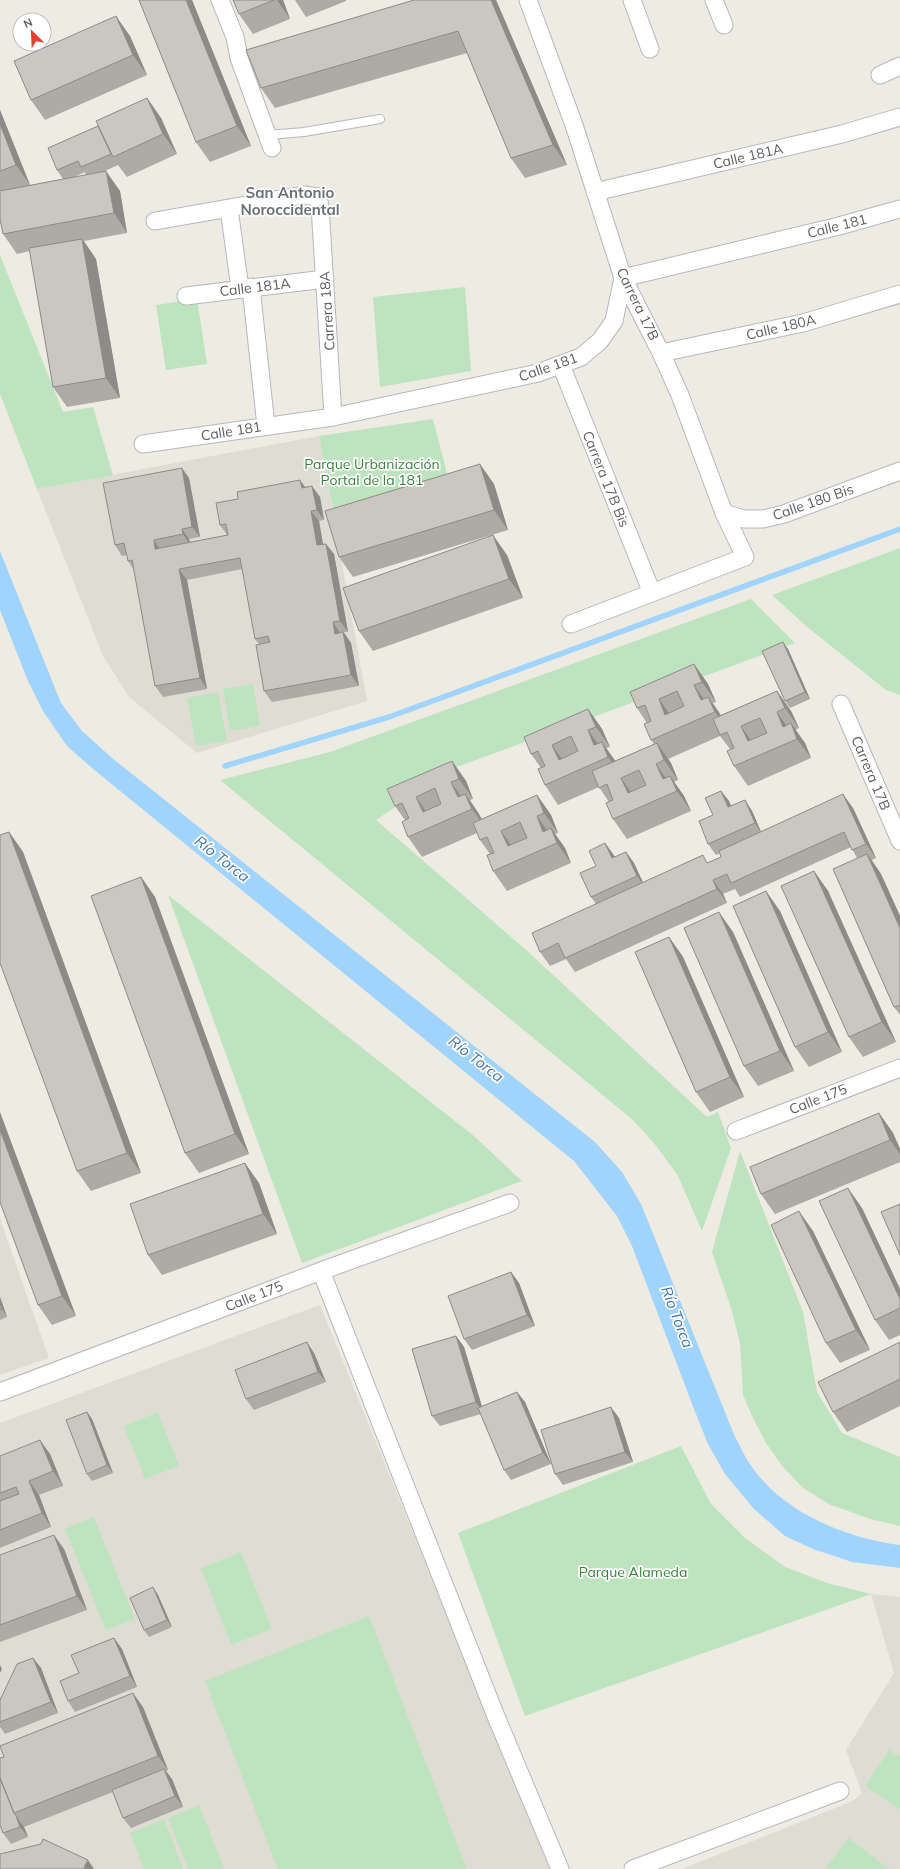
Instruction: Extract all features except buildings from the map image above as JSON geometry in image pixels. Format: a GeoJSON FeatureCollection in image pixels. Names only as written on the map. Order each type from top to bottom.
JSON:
{"type":"FeatureCollection","features":[{"type":"Feature","properties":{"kind":"street"},"geometry":{"type":"LineString","coordinates":[[220,0],[235,37],[240,58],[270,141]]}},
{"type":"Feature","properties":{"kind":"street","name":"Carrera 17B"},"geometry":{"type":"LineString","coordinates":[[528,0],[574,125],[623,278],[680,394],[724,513],[745,557],[652,593]]}},
{"type":"Feature","properties":{"kind":"street"},"geometry":{"type":"LineString","coordinates":[[632,0],[650,49]]}},
{"type":"Feature","properties":{"kind":"street"},"geometry":{"type":"LineString","coordinates":[[714,0],[724,25]]}},
{"type":"Feature","properties":{"kind":"street"},"geometry":{"type":"LineString","coordinates":[[880,75],[900,66]]}},
{"type":"Feature","properties":{"kind":"street","name":"Calle 181A"},"geometry":{"type":"LineString","coordinates":[[595,192],[842,134],[900,117]]}},
{"type":"Feature","properties":{"kind":"street","name":"Carrera 18A"},"geometry":{"type":"LineString","coordinates":[[229,209],[304,195],[318,197],[320,206],[333,417]]}},
{"type":"Feature","properties":{"kind":"street"},"geometry":{"type":"LineString","coordinates":[[155,221],[229,209],[245,288],[266,426]]}},
{"type":"Feature","properties":{"kind":"street","name":"Calle 181"},"geometry":{"type":"LineString","coordinates":[[143,444],[333,417],[517,379],[581,357],[600,341],[614,321],[623,278],[900,209]]}},
{"type":"Feature","properties":{"kind":"street","name":"Calle 181A"},"geometry":{"type":"LineString","coordinates":[[186,296],[324,279]]}},
{"type":"Feature","properties":{"kind":"street","name":"Calle 180A"},"geometry":{"type":"LineString","coordinates":[[661,353],[803,323],[900,294]]}},
{"type":"Feature","properties":{"kind":"street","name":"Carrera 17B Bis"},"geometry":{"type":"LineString","coordinates":[[561,365],[652,593]]}},
{"type":"Feature","properties":{"kind":"street","name":"Calle 180 Bis"},"geometry":{"type":"LineString","coordinates":[[724,513],[744,519],[763,519],[784,514],[900,471]]}},
{"type":"Feature","properties":{"kind":"street"},"geometry":{"type":"LineString","coordinates":[[571,624],[652,593]]}},
{"type":"Feature","properties":{"kind":"street","name":"Carrera 17B"},"geometry":{"type":"LineString","coordinates":[[841,704],[900,841]]}},
{"type":"Feature","properties":{"kind":"street","name":"Calle 175"},"geometry":{"type":"LineString","coordinates":[[736,1131],[900,1068]]}},
{"type":"Feature","properties":{"kind":"street","name":"Calle 175"},"geometry":{"type":"LineString","coordinates":[[0,1392],[321,1271],[510,1203]]}},
{"type":"Feature","properties":{"kind":"street"},"geometry":{"type":"LineString","coordinates":[[321,1271],[492,1707],[560,1869]]}},
{"type":"Feature","properties":{"kind":"street"},"geometry":{"type":"LineString","coordinates":[[633,1869],[840,1791]]}},
{"type":"Feature","properties":{"kind":"lane"},"geometry":{"type":"LineString","coordinates":[[270,141],[304,132],[380,119]]}},
{"type":"Feature","properties":{"kind":"shaded area"},"geometry":{"type":"Polygon","coordinates":[[[319,436],[367,701],[197,753],[129,697],[103,656],[37,489],[319,436]]]}},
{"type":"Feature","properties":{"kind":"shaded area"},"geometry":{"type":"Polygon","coordinates":[[[0,1219],[49,1358],[0,1375],[0,1219]]]}},
{"type":"Feature","properties":{"kind":"shaded area"},"geometry":{"type":"Polygon","coordinates":[[[320,1305],[550,1869],[0,1869],[0,1423],[320,1305]]]}},
{"type":"Feature","properties":{"kind":"shaded area"},"geometry":{"type":"Polygon","coordinates":[[[871,1594],[900,1597],[900,1869],[682,1869],[853,1801],[862,1793],[846,1750],[894,1673],[871,1594]]]}},
{"type":"Feature","properties":{"kind":"green space"},"geometry":{"type":"Polygon","coordinates":[[[0,255],[63,412],[93,407],[113,475],[37,489],[0,394],[0,255]]]}},
{"type":"Feature","properties":{"kind":"green space"},"geometry":{"type":"Polygon","coordinates":[[[465,287],[471,371],[380,387],[373,297],[465,287]]]}},
{"type":"Feature","properties":{"kind":"green space"},"geometry":{"type":"Polygon","coordinates":[[[197,299],[207,364],[166,370],[156,305],[197,299]]]}},
{"type":"Feature","properties":{"kind":"green space","name":"Parque Urbanización Portal de la 181"},"geometry":{"type":"Polygon","coordinates":[[[433,419],[453,496],[336,526],[319,436],[433,419]]]}},
{"type":"Feature","properties":{"kind":"green space"},"geometry":{"type":"Polygon","coordinates":[[[900,548],[900,695],[886,690],[806,626],[772,595],[900,548]]]}},
{"type":"Feature","properties":{"kind":"green space"},"geometry":{"type":"Polygon","coordinates":[[[751,599],[795,643],[454,768],[376,820],[525,949],[707,1117],[718,1112],[731,1148],[702,1231],[677,1174],[653,1142],[633,1120],[220,780],[330,752],[751,599]]]}},
{"type":"Feature","properties":{"kind":"green space"},"geometry":{"type":"Polygon","coordinates":[[[253,684],[260,726],[230,731],[223,689],[253,684]]]}},
{"type":"Feature","properties":{"kind":"green space"},"geometry":{"type":"Polygon","coordinates":[[[218,692],[227,741],[196,746],[187,698],[218,692]]]}},
{"type":"Feature","properties":{"kind":"green space"},"geometry":{"type":"Polygon","coordinates":[[[168,895],[474,1136],[522,1181],[302,1263],[168,895]]]}},
{"type":"Feature","properties":{"kind":"green space"},"geometry":{"type":"Polygon","coordinates":[[[740,1151],[803,1312],[817,1392],[842,1433],[900,1457],[900,1526],[870,1519],[829,1504],[803,1488],[783,1467],[766,1443],[743,1395],[740,1343],[731,1308],[712,1252],[740,1151]]]}},
{"type":"Feature","properties":{"kind":"green space"},"geometry":{"type":"Polygon","coordinates":[[[158,1412],[179,1466],[145,1479],[124,1426],[158,1412]]]}},
{"type":"Feature","properties":{"kind":"green space","name":"Parque Alameda"},"geometry":{"type":"Polygon","coordinates":[[[681,1446],[711,1504],[745,1538],[785,1567],[827,1583],[871,1594],[525,1716],[458,1533],[681,1446]]]}},
{"type":"Feature","properties":{"kind":"green space"},"geometry":{"type":"Polygon","coordinates":[[[94,1517],[135,1619],[106,1630],[65,1529],[94,1517]]]}},
{"type":"Feature","properties":{"kind":"green space"},"geometry":{"type":"Polygon","coordinates":[[[241,1552],[272,1629],[231,1645],[201,1568],[241,1552]]]}},
{"type":"Feature","properties":{"kind":"green space"},"geometry":{"type":"Polygon","coordinates":[[[369,1616],[467,1869],[278,1869],[205,1681],[369,1616]]]}},
{"type":"Feature","properties":{"kind":"green space"},"geometry":{"type":"Polygon","coordinates":[[[889,1750],[900,1757],[900,1809],[865,1786],[889,1750]]]}},
{"type":"Feature","properties":{"kind":"green space"},"geometry":{"type":"Polygon","coordinates":[[[199,1805],[224,1868],[188,1869],[168,1818],[199,1805]]]}},
{"type":"Feature","properties":{"kind":"green space"},"geometry":{"type":"Polygon","coordinates":[[[164,1819],[183,1869],[144,1869],[130,1833],[164,1819]]]}},
{"type":"Feature","properties":{"kind":"green space"},"geometry":{"type":"Polygon","coordinates":[[[849,1838],[889,1869],[825,1869],[849,1838]]]}},
{"type":"Feature","properties":{"kind":"water","name":"Río Torca"},"geometry":{"type":"Polygon","coordinates":[[[0,551],[61,703],[82,731],[112,758],[595,1142],[622,1172],[641,1204],[735,1437],[750,1464],[765,1483],[781,1498],[818,1521],[879,1542],[900,1545],[900,1568],[852,1562],[813,1549],[785,1536],[754,1509],[725,1474],[708,1444],[632,1246],[617,1216],[574,1161],[67,746],[43,711],[28,681],[0,610],[0,551]]]}},
{"type":"Feature","properties":{"kind":"waterway"},"geometry":{"type":"LineString","coordinates":[[225,766],[389,717],[900,529]]}},
{"type":"Feature","properties":{"kind":"district","name":"San Antonio Noroccidental"},"geometry":{"type":"Point","coordinates":[290,202]}}]}
